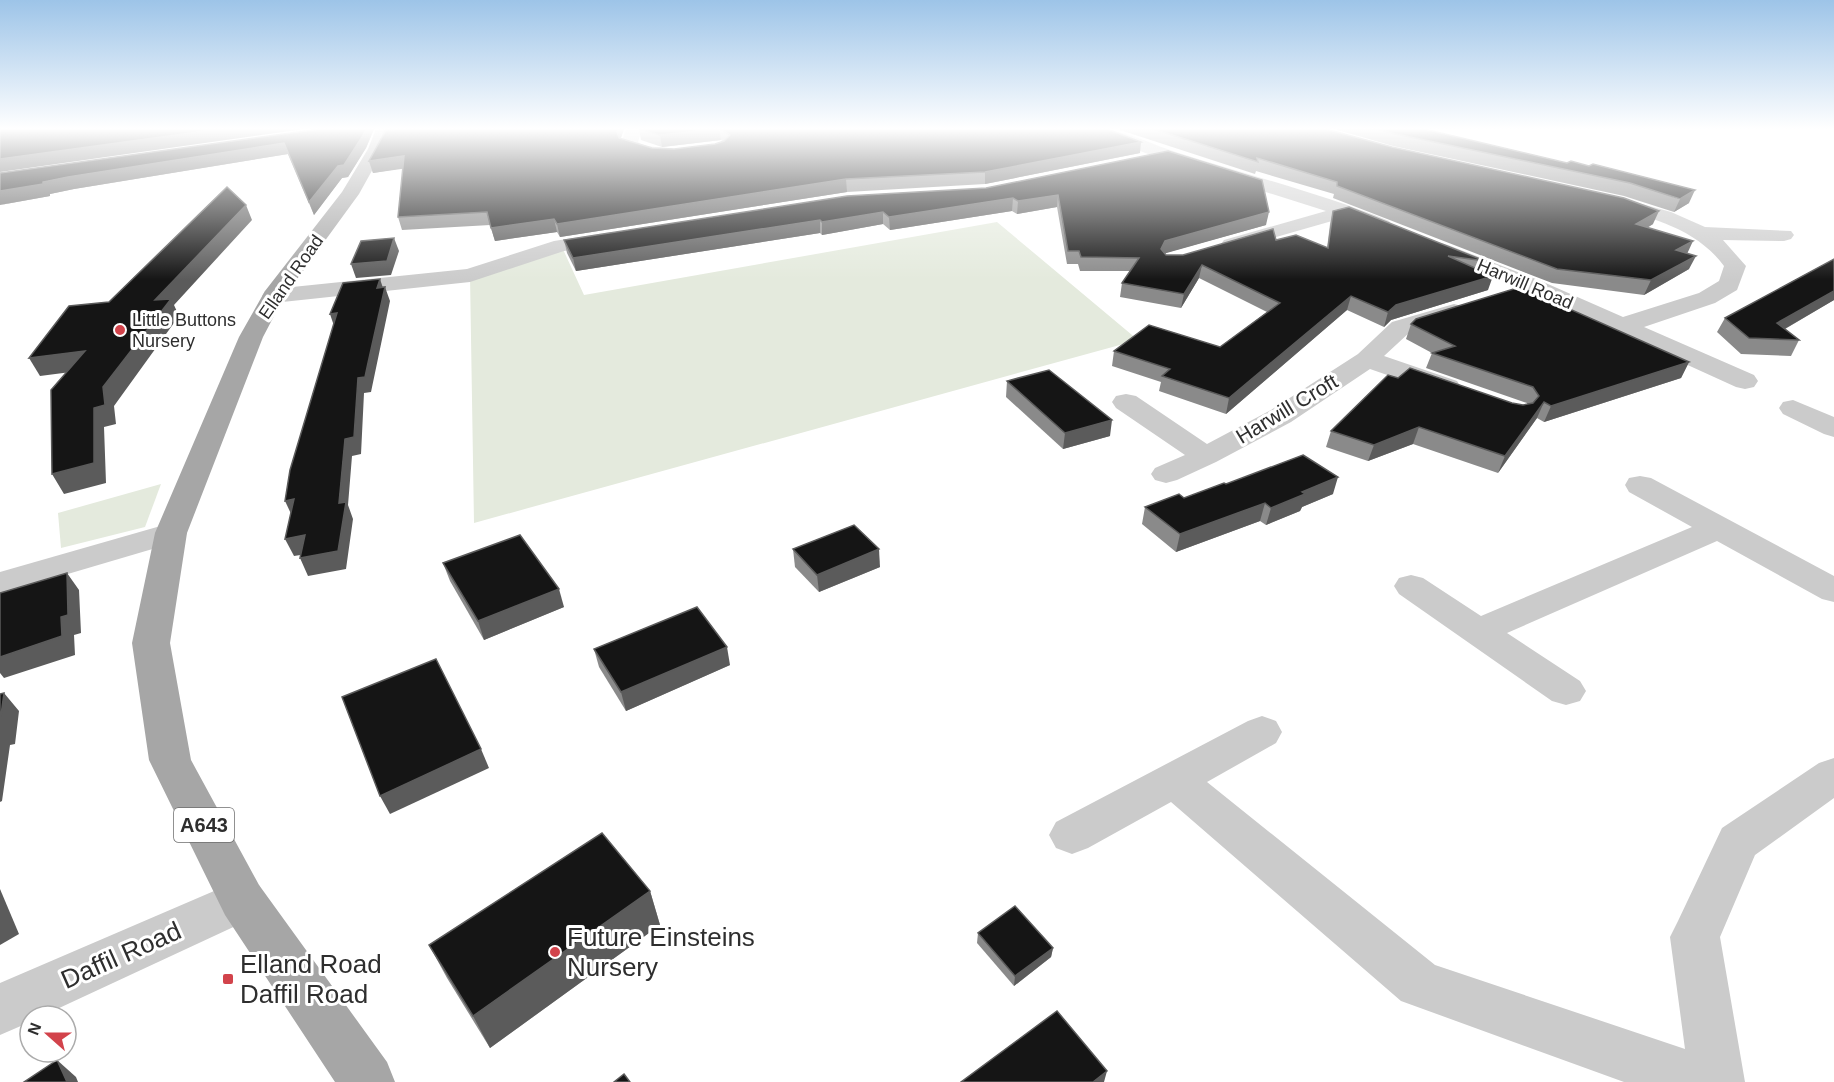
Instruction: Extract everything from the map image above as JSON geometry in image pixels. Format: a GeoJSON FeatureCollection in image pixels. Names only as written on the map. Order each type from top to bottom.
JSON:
{"type":"FeatureCollection","features":[{"type":"Feature","properties":{"kind":"main road","name":"Elland Road"},"geometry":{"type":"LineString","coordinates":[[171,532],[247,348],[273,296],[350,194],[358,179]]}},
{"type":"Feature","properties":{"kind":"main road","name":"A643"},"geometry":{"type":"LineString","coordinates":[[171,532],[151,643],[170,760],[242,900],[367,1082]]}},
{"type":"Feature","properties":{"kind":"street"},"geometry":{"type":"LineString","coordinates":[[1246,179],[1347,211],[1402,233]]}},
{"type":"Feature","properties":{"kind":"street"},"geometry":{"type":"LineString","coordinates":[[1590,197],[1652,213],[1703,233],[1726,251],[1735,266],[1729,285],[1707,298],[1621,326]]}},
{"type":"Feature","properties":{"kind":"street"},"geometry":{"type":"LineString","coordinates":[[1216,249],[1347,211]]}},
{"type":"Feature","properties":{"kind":"street"},"geometry":{"type":"LineString","coordinates":[[1703,233],[1792,240],[1764,217]]}},
{"type":"Feature","properties":{"kind":"street"},"geometry":{"type":"LineString","coordinates":[[273,296],[470,275],[561,245],[630,235]]}},
{"type":"Feature","properties":{"kind":"street","name":"Harwill Road"},"geometry":{"type":"LineString","coordinates":[[1424,242],[1533,286],[1745,381]]}},
{"type":"Feature","properties":{"kind":"street","name":"Harwill Croft"},"geometry":{"type":"LineString","coordinates":[[1166,474],[1206,456],[1281,416],[1367,359],[1401,327],[1533,286]]}},
{"type":"Feature","properties":{"kind":"street"},"geometry":{"type":"LineString","coordinates":[[1367,359],[1474,396]]}},
{"type":"Feature","properties":{"kind":"street"},"geometry":{"type":"LineString","coordinates":[[1126,402],[1206,456]]}},
{"type":"Feature","properties":{"kind":"street"},"geometry":{"type":"LineString","coordinates":[[1792,408],[1834,428]]}},
{"type":"Feature","properties":{"kind":"street"},"geometry":{"type":"LineString","coordinates":[[1640,485],[1834,591]]}},
{"type":"Feature","properties":{"kind":"street"},"geometry":{"type":"LineString","coordinates":[[1478,631],[1718,528]]}},
{"type":"Feature","properties":{"kind":"street"},"geometry":{"type":"LineString","coordinates":[[0,583],[171,532]]}},
{"type":"Feature","properties":{"kind":"street"},"geometry":{"type":"LineString","coordinates":[[1411,586],[1566,691]]}},
{"type":"Feature","properties":{"kind":"street"},"geometry":{"type":"LineString","coordinates":[[1072,836],[1262,732]]}},
{"type":"Feature","properties":{"kind":"street"},"geometry":{"type":"LineString","coordinates":[[1717,1082],[1695,937],[1738,842],[1834,775]]}},
{"type":"Feature","properties":{"kind":"street"},"geometry":{"type":"LineString","coordinates":[[1174,780],[1419,984],[1701,1082]]}},
{"type":"Feature","properties":{"kind":"street","name":"Daffil Road"},"geometry":{"type":"LineString","coordinates":[[0,1009],[242,900]]}},
{"type":"Feature","properties":{"kind":"shaded area"},"geometry":{"type":"Polygon","coordinates":[[[997,222],[1138,340],[474,523],[470,275],[561,245],[584,295],[997,222]]]}},
{"type":"Feature","properties":{"kind":"shaded area"},"geometry":{"type":"Polygon","coordinates":[[[161,484],[145,527],[61,548],[58,513],[161,484]]]}},
{"type":"Feature","properties":{"kind":"building"},"geometry":{"type":"Polygon","coordinates":[[[0,179],[56,179],[43,182],[43,184],[0,191],[0,179]]]}},
{"type":"Feature","properties":{"kind":"building"},"geometry":{"type":"Polygon","coordinates":[[[299,179],[327,179],[309,202],[299,179]]]}},
{"type":"Feature","properties":{"kind":"building"},"geometry":{"type":"Polygon","coordinates":[[[402,179],[843,179],[557,224],[554,219],[491,228],[487,212],[398,217],[402,179]]]}},
{"type":"Feature","properties":{"kind":"building"},"geometry":{"type":"Polygon","coordinates":[[[1028,179],[1260,179],[1269,212],[1165,241],[1161,249],[1166,255],[1183,255],[1273,229],[1276,240],[1296,235],[1328,248],[1333,211],[1349,207],[1485,261],[1448,256],[1493,276],[1396,305],[1388,312],[1351,296],[1229,398],[1162,376],[1170,369],[1114,351],[1149,325],[1220,347],[1280,303],[1202,265],[1184,294],[1122,283],[1139,258],[1081,257],[1079,251],[1068,251],[1058,195],[1018,201],[1013,198],[889,217],[883,212],[822,222],[820,220],[573,258],[564,240],[847,196],[986,188],[1028,179]]]}},
{"type":"Feature","properties":{"kind":"building"},"geometry":{"type":"Polygon","coordinates":[[[1329,179],[1540,179],[1624,198],[1659,211],[1636,224],[1693,241],[1676,250],[1696,256],[1651,280],[1557,269],[1337,186],[1337,182],[1329,179]]]}},
{"type":"Feature","properties":{"kind":"building"},"geometry":{"type":"Polygon","coordinates":[[[1613,179],[1654,179],[1695,190],[1680,199],[1613,179]]]}},
{"type":"Feature","properties":{"kind":"building"},"geometry":{"type":"Polygon","coordinates":[[[227,187],[246,205],[155,300],[171,299],[103,387],[105,405],[94,408],[94,463],[52,474],[51,390],[85,351],[29,358],[69,306],[109,302],[227,187]]]}},
{"type":"Feature","properties":{"kind":"building"},"geometry":{"type":"Polygon","coordinates":[[[394,238],[387,261],[351,264],[361,241],[394,238]]]}},
{"type":"Feature","properties":{"kind":"building"},"geometry":{"type":"Polygon","coordinates":[[[1834,259],[1834,291],[1777,323],[1799,340],[1749,338],[1725,318],[1834,259]]]}},
{"type":"Feature","properties":{"kind":"building"},"geometry":{"type":"Polygon","coordinates":[[[380,279],[377,288],[385,287],[365,377],[358,378],[354,437],[345,439],[339,503],[346,502],[338,551],[300,558],[305,535],[285,539],[294,499],[285,501],[290,470],[337,313],[330,314],[343,283],[380,279]]]}},
{"type":"Feature","properties":{"kind":"building"},"geometry":{"type":"Polygon","coordinates":[[[1520,287],[1689,362],[1551,406],[1544,402],[1505,456],[1419,427],[1374,445],[1331,431],[1388,375],[1398,378],[1410,368],[1512,403],[1523,405],[1533,403],[1539,396],[1533,387],[1432,353],[1455,346],[1411,324],[1416,319],[1520,287]]]}},
{"type":"Feature","properties":{"kind":"building"},"geometry":{"type":"Polygon","coordinates":[[[1049,370],[1112,420],[1065,433],[1007,381],[1049,370]]]}},
{"type":"Feature","properties":{"kind":"building"},"geometry":{"type":"Polygon","coordinates":[[[1303,455],[1338,477],[1271,508],[1265,503],[1180,534],[1145,507],[1179,494],[1184,498],[1303,455]]]}},
{"type":"Feature","properties":{"kind":"building"},"geometry":{"type":"Polygon","coordinates":[[[854,525],[879,549],[817,575],[793,549],[854,525]]]}},
{"type":"Feature","properties":{"kind":"building"},"geometry":{"type":"Polygon","coordinates":[[[520,535],[559,589],[478,621],[443,563],[520,535]]]}},
{"type":"Feature","properties":{"kind":"building"},"geometry":{"type":"Polygon","coordinates":[[[67,573],[68,615],[61,617],[62,636],[0,657],[0,593],[67,573]]]}},
{"type":"Feature","properties":{"kind":"building"},"geometry":{"type":"Polygon","coordinates":[[[697,607],[727,647],[621,692],[594,649],[697,607]]]}},
{"type":"Feature","properties":{"kind":"building"},"geometry":{"type":"Polygon","coordinates":[[[436,659],[481,749],[380,796],[342,697],[436,659]]]}},
{"type":"Feature","properties":{"kind":"building"},"geometry":{"type":"Polygon","coordinates":[[[4,693],[0,723],[0,694],[4,693]]]}},
{"type":"Feature","properties":{"kind":"building"},"geometry":{"type":"Polygon","coordinates":[[[602,833],[650,891],[473,1016],[429,945],[602,833]]]}},
{"type":"Feature","properties":{"kind":"building"},"geometry":{"type":"Polygon","coordinates":[[[1015,906],[1053,948],[1015,976],[978,933],[1015,906]]]}},
{"type":"Feature","properties":{"kind":"building"},"geometry":{"type":"Polygon","coordinates":[[[1057,1011],[1107,1071],[1093,1082],[961,1082],[1057,1011]]]}},
{"type":"Feature","properties":{"kind":"building"},"geometry":{"type":"Polygon","coordinates":[[[51,1064],[59,1064],[67,1082],[24,1082],[51,1064]]]}},
{"type":"Feature","properties":{"kind":"building"},"geometry":{"type":"Polygon","coordinates":[[[624,1074],[630,1082],[614,1082],[624,1074]]]}},
{"type":"Feature","properties":{"kind":"place","name":"Little Buttons Nursery"},"geometry":{"type":"Point","coordinates":[120,330]}},
{"type":"Feature","properties":{"kind":"place","name":"Future Einsteins Nursery"},"geometry":{"type":"Point","coordinates":[555,952]}},
{"type":"Feature","properties":{"kind":"place","name":"Elland Road Daffil Road"},"geometry":{"type":"Point","coordinates":[228,979]}}]}
